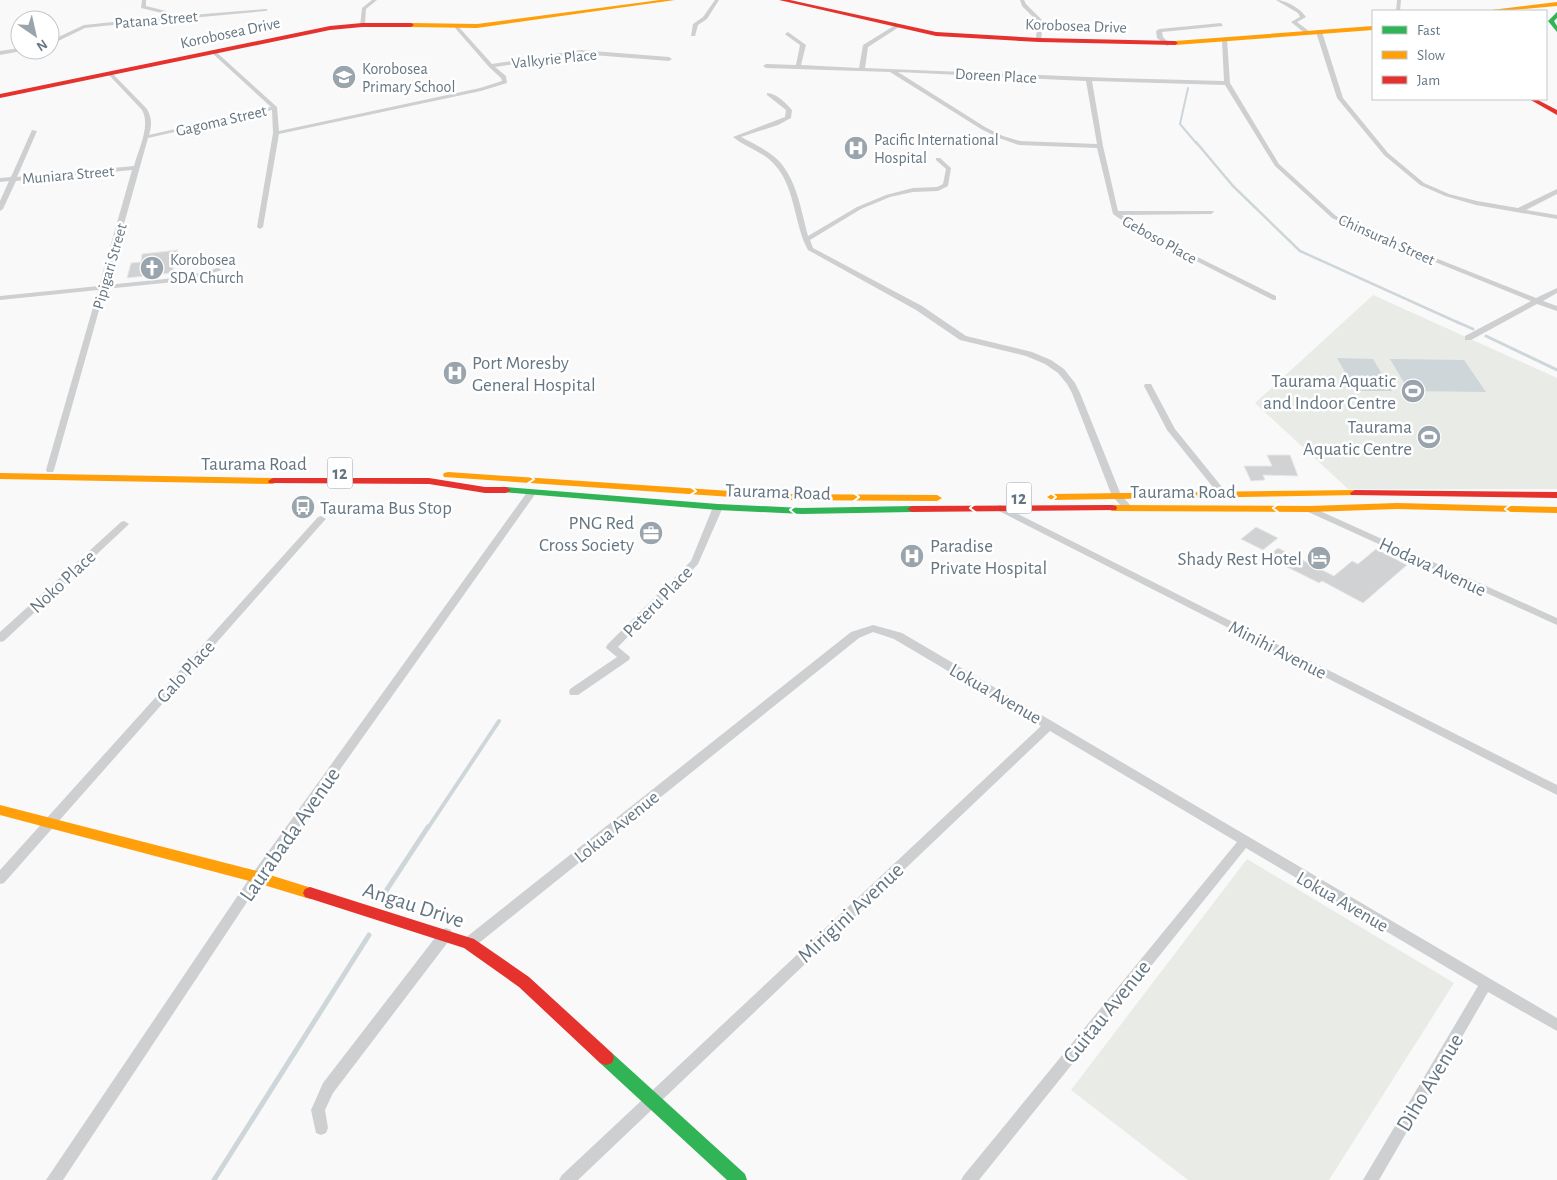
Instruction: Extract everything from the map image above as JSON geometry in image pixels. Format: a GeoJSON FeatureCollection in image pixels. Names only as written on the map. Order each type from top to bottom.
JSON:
{"type":"FeatureCollection","features":[{"type":"Feature","properties":{"kind":"main road","name":"Korobosea Drive"},"geometry":{"type":"LineString","coordinates":[[469,26],[645,0]]}},
{"type":"Feature","properties":{"kind":"main road","name":"Korobosea Drive"},"geometry":{"type":"LineString","coordinates":[[0,96],[317,30],[362,25],[469,26],[672,0]]}},
{"type":"Feature","properties":{"kind":"main road","name":"Korobosea Drive"},"geometry":{"type":"LineString","coordinates":[[782,0],[795,1],[897,26],[945,35],[1039,40],[1167,44],[1372,28]]}},
{"type":"Feature","properties":{"kind":"main road"},"geometry":{"type":"LineString","coordinates":[[1496,10],[1554,4]]}},
{"type":"Feature","properties":{"kind":"main road"},"geometry":{"type":"LineString","coordinates":[[1557,14],[1550,21],[1557,30]]}},
{"type":"Feature","properties":{"kind":"main road"},"geometry":{"type":"LineString","coordinates":[[1534,100],[1557,113]]}},
{"type":"Feature","properties":{"kind":"main road","name":"Taurama Road"},"geometry":{"type":"LineString","coordinates":[[0,471],[416,474],[529,479],[776,497],[1005,498],[1292,493],[1557,495]]}},
{"type":"Feature","properties":{"kind":"main road","name":"Taurama Road"},"geometry":{"type":"LineString","coordinates":[[0,476],[73,475],[215,481],[429,481],[485,490],[718,507],[802,511],[1000,508],[1304,509],[1397,506],[1557,510]]}},
{"type":"Feature","properties":{"kind":"main road"},"geometry":{"type":"LineString","coordinates":[[1292,493],[1304,509]]}},
{"type":"Feature","properties":{"kind":"main road","name":"Angau Drive"},"geometry":{"type":"LineString","coordinates":[[0,810],[257,876],[446,934],[469,943],[524,982],[739,1180]]}},
{"type":"Feature","properties":{"kind":"street"},"geometry":{"type":"LineString","coordinates":[[144,0],[143,7],[164,12],[164,18]]}},
{"type":"Feature","properties":{"kind":"street"},"geometry":{"type":"LineString","coordinates":[[362,25],[364,8],[375,0]]}},
{"type":"Feature","properties":{"kind":"street"},"geometry":{"type":"LineString","coordinates":[[692,35],[696,24],[705,18],[717,0]]}},
{"type":"Feature","properties":{"kind":"street"},"geometry":{"type":"LineString","coordinates":[[1022,0],[1024,5],[1040,21],[1039,40]]}},
{"type":"Feature","properties":{"kind":"street"},"geometry":{"type":"LineString","coordinates":[[1278,0],[1300,12],[1303,17],[1294,22],[1313,33],[1340,98],[1386,154],[1422,184],[1436,191],[1476,203],[1557,217]]}},
{"type":"Feature","properties":{"kind":"street","name":"Patana Street"},"geometry":{"type":"LineString","coordinates":[[60,38],[84,27],[164,18],[266,10]]}},
{"type":"Feature","properties":{"kind":"street"},"geometry":{"type":"LineString","coordinates":[[1167,44],[1160,38],[1159,31],[1221,25]]}},
{"type":"Feature","properties":{"kind":"street"},"geometry":{"type":"LineString","coordinates":[[862,68],[865,46],[897,26]]}},
{"type":"Feature","properties":{"kind":"street","name":"Valkyrie Place"},"geometry":{"type":"LineString","coordinates":[[457,27],[491,66],[580,52],[669,59]]}},
{"type":"Feature","properties":{"kind":"street"},"geometry":{"type":"LineString","coordinates":[[788,34],[803,45],[798,67]]}},
{"type":"Feature","properties":{"kind":"street","name":"Chinsurah Street"},"geometry":{"type":"LineString","coordinates":[[1225,40],[1227,83],[1277,165],[1334,217],[1371,235],[1557,309]]}},
{"type":"Feature","properties":{"kind":"street","name":"Gagoma Street"},"geometry":{"type":"LineString","coordinates":[[214,52],[275,108]]}},
{"type":"Feature","properties":{"kind":"street"},"geometry":{"type":"LineString","coordinates":[[276,133],[343,120],[506,82],[504,77],[491,66]]}},
{"type":"Feature","properties":{"kind":"street","name":"Doreen Place"},"geometry":{"type":"LineString","coordinates":[[766,66],[862,68],[1090,80],[1227,83]]}},
{"type":"Feature","properties":{"kind":"street"},"geometry":{"type":"LineString","coordinates":[[891,71],[983,128],[1001,137],[1019,142],[1100,146]]}},
{"type":"Feature","properties":{"kind":"street","name":"Pipigari Street"},"geometry":{"type":"LineString","coordinates":[[50,470],[146,137],[148,116],[111,74]]}},
{"type":"Feature","properties":{"kind":"street","name":"Geboso Place"},"geometry":{"type":"LineString","coordinates":[[1090,80],[1100,146],[1114,213],[1139,230],[1273,298]]}},
{"type":"Feature","properties":{"kind":"street"},"geometry":{"type":"LineString","coordinates":[[769,94],[789,110],[788,118],[776,124],[736,137],[765,153],[782,170],[788,182],[810,248],[920,308],[963,338],[1029,354],[1048,362],[1061,371],[1071,383],[1076,393],[1117,496],[1128,508]]}},
{"type":"Feature","properties":{"kind":"street"},"geometry":{"type":"LineString","coordinates":[[260,227],[276,133],[275,108]]}},
{"type":"Feature","properties":{"kind":"street","name":"Gagoma Street"},"geometry":{"type":"LineString","coordinates":[[146,137],[275,108]]}},
{"type":"Feature","properties":{"kind":"street"},"geometry":{"type":"LineString","coordinates":[[0,209],[34,131]]}},
{"type":"Feature","properties":{"kind":"street"},"geometry":{"type":"LineString","coordinates":[[806,240],[859,208],[888,196],[913,190],[938,189],[946,185],[949,169],[938,159]]}},
{"type":"Feature","properties":{"kind":"street","name":"Muniara Street"},"geometry":{"type":"LineString","coordinates":[[0,180],[136,168]]}},
{"type":"Feature","properties":{"kind":"street"},"geometry":{"type":"LineString","coordinates":[[1520,210],[1557,191]]}},
{"type":"Feature","properties":{"kind":"street"},"geometry":{"type":"LineString","coordinates":[[1114,213],[1212,212]]}},
{"type":"Feature","properties":{"kind":"street"},"geometry":{"type":"LineString","coordinates":[[0,298],[184,279],[218,270]]}},
{"type":"Feature","properties":{"kind":"street"},"geometry":{"type":"LineString","coordinates":[[1468,338],[1557,290]]}},
{"type":"Feature","properties":{"kind":"street"},"geometry":{"type":"LineString","coordinates":[[1148,386],[1171,430],[1222,494]]}},
{"type":"Feature","properties":{"kind":"street","name":"Laurabada Avenue"},"geometry":{"type":"LineString","coordinates":[[54,1180],[257,876],[531,493]]}},
{"type":"Feature","properties":{"kind":"street","name":"Peteru Place"},"geometry":{"type":"LineString","coordinates":[[574,692],[625,657],[611,648],[695,562],[718,507]]}},
{"type":"Feature","properties":{"kind":"street","name":"Minihi Avenue"},"geometry":{"type":"LineString","coordinates":[[1000,508],[1557,790]]}},
{"type":"Feature","properties":{"kind":"street"},"geometry":{"type":"LineString","coordinates":[[1348,508],[1343,510],[1347,523],[1361,532]]}},
{"type":"Feature","properties":{"kind":"street","name":"Hodava Avenue"},"geometry":{"type":"LineString","coordinates":[[1304,509],[1361,532],[1557,622]]}},
{"type":"Feature","properties":{"kind":"street","name":"Galo Place"},"geometry":{"type":"LineString","coordinates":[[0,879],[321,519]]}},
{"type":"Feature","properties":{"kind":"street","name":"Noko Place"},"geometry":{"type":"LineString","coordinates":[[0,638],[124,524]]}},
{"type":"Feature","properties":{"kind":"street","name":"Lokua Avenue"},"geometry":{"type":"LineString","coordinates":[[469,943],[855,635],[873,628],[898,636],[1244,842],[1557,1025]]}},
{"type":"Feature","properties":{"kind":"street","name":"Mirigini Avenue"},"geometry":{"type":"LineString","coordinates":[[568,1180],[1049,725]]}},
{"type":"Feature","properties":{"kind":"street","name":"Guitau Avenue"},"geometry":{"type":"LineString","coordinates":[[969,1180],[1244,842]]}},
{"type":"Feature","properties":{"kind":"street"},"geometry":{"type":"LineString","coordinates":[[321,1128],[318,1110],[328,1088],[446,934]]}},
{"type":"Feature","properties":{"kind":"street","name":"Diho Avenue"},"geometry":{"type":"LineString","coordinates":[[1371,1180],[1486,984]]}},
{"type":"Feature","properties":{"kind":"shaded area","name":"Taurama Aquatic and Indoor Centre"},"geometry":{"type":"Polygon","coordinates":[[[1373,295],[1557,378],[1557,489],[1348,489],[1255,403],[1373,295]]]}},
{"type":"Feature","properties":{"kind":"shaded area"},"geometry":{"type":"Polygon","coordinates":[[[1337,358],[1373,359],[1392,391],[1356,391],[1337,358]]]}},
{"type":"Feature","properties":{"kind":"shaded area"},"geometry":{"type":"Polygon","coordinates":[[[1390,359],[1464,360],[1486,392],[1409,391],[1390,359]]]}},
{"type":"Feature","properties":{"kind":"shaded area"},"geometry":{"type":"Polygon","coordinates":[[[1247,859],[1454,983],[1329,1180],[1188,1180],[1071,1090],[1247,859]]]}},
{"type":"Feature","properties":{"kind":"building","name":"Korobosea SDA Church"},"geometry":{"type":"Polygon","coordinates":[[[178,250],[172,273],[127,278],[131,263],[141,262],[142,254],[178,250]]]}},
{"type":"Feature","properties":{"kind":"building"},"geometry":{"type":"Polygon","coordinates":[[[1267,455],[1290,455],[1298,476],[1263,475],[1265,480],[1251,481],[1244,466],[1272,466],[1267,455]]]}},
{"type":"Feature","properties":{"kind":"building"},"geometry":{"type":"Polygon","coordinates":[[[1256,527],[1278,538],[1263,550],[1241,539],[1256,527]]]}},
{"type":"Feature","properties":{"kind":"building","name":"Shady Rest Hotel"},"geometry":{"type":"Polygon","coordinates":[[[1278,548],[1334,576],[1352,561],[1358,564],[1376,549],[1407,565],[1363,603],[1322,581],[1319,583],[1267,557],[1278,548]]]}},
{"type":"Feature","properties":{"kind":"waterway"},"geometry":{"type":"LineString","coordinates":[[1188,88],[1180,124],[1197,144]]}},
{"type":"Feature","properties":{"kind":"waterway"},"geometry":{"type":"LineString","coordinates":[[1196,142],[1233,186],[1300,251],[1459,323]]}},
{"type":"Feature","properties":{"kind":"waterway"},"geometry":{"type":"LineString","coordinates":[[1457,322],[1473,329]]}},
{"type":"Feature","properties":{"kind":"waterway"},"geometry":{"type":"LineString","coordinates":[[1486,336],[1557,370]]}},
{"type":"Feature","properties":{"kind":"waterway"},"geometry":{"type":"LineString","coordinates":[[428,828],[499,721]]}},
{"type":"Feature","properties":{"kind":"waterway"},"geometry":{"type":"LineString","coordinates":[[384,894],[428,827]]}},
{"type":"Feature","properties":{"kind":"waterway"},"geometry":{"type":"LineString","coordinates":[[214,1180],[369,935]]}},
{"type":"Feature","properties":{"kind":"traffic: fast"},"geometry":{"type":"LineString","coordinates":[[1557,14],[1551,21],[1557,30]]}},
{"type":"Feature","properties":{"kind":"traffic: fast"},"geometry":{"type":"LineString","coordinates":[[506,490],[718,507],[802,511],[912,509]]}},
{"type":"Feature","properties":{"kind":"traffic: fast"},"geometry":{"type":"LineString","coordinates":[[606,1058],[739,1180]]}},
{"type":"Feature","properties":{"kind":"traffic: slow"},"geometry":{"type":"LineString","coordinates":[[411,25],[477,26],[672,0]]}},
{"type":"Feature","properties":{"kind":"traffic: slow"},"geometry":{"type":"LineString","coordinates":[[1496,10],[1557,4]]}},
{"type":"Feature","properties":{"kind":"traffic: slow"},"geometry":{"type":"LineString","coordinates":[[1175,43],[1372,28]]}},
{"type":"Feature","properties":{"kind":"traffic: slow"},"geometry":{"type":"LineString","coordinates":[[448,475],[776,497],[937,498]]}},
{"type":"Feature","properties":{"kind":"traffic: slow"},"geometry":{"type":"LineString","coordinates":[[0,476],[273,481]]}},
{"type":"Feature","properties":{"kind":"traffic: slow"},"geometry":{"type":"LineString","coordinates":[[1052,497],[1355,493]]}},
{"type":"Feature","properties":{"kind":"traffic: slow"},"geometry":{"type":"LineString","coordinates":[[1112,508],[1309,509],[1397,506],[1557,510]]}},
{"type":"Feature","properties":{"kind":"traffic: slow"},"geometry":{"type":"LineString","coordinates":[[0,810],[257,877],[310,893]]}},
{"type":"Feature","properties":{"kind":"traffic: jam"},"geometry":{"type":"LineString","coordinates":[[782,0],[936,34],[1039,40],[1175,43]]}},
{"type":"Feature","properties":{"kind":"traffic: jam"},"geometry":{"type":"LineString","coordinates":[[0,96],[330,28],[362,25],[411,25]]}},
{"type":"Feature","properties":{"kind":"traffic: jam"},"geometry":{"type":"LineString","coordinates":[[1534,100],[1557,113]]}},
{"type":"Feature","properties":{"kind":"traffic: jam"},"geometry":{"type":"LineString","coordinates":[[273,481],[429,481],[485,490],[506,490]]}},
{"type":"Feature","properties":{"kind":"traffic: jam"},"geometry":{"type":"LineString","coordinates":[[1355,493],[1557,495]]}},
{"type":"Feature","properties":{"kind":"traffic: jam"},"geometry":{"type":"LineString","coordinates":[[912,509],[1112,508]]}},
{"type":"Feature","properties":{"kind":"traffic: jam"},"geometry":{"type":"LineString","coordinates":[[310,893],[469,943],[524,982],[606,1058]]}},
{"type":"Feature","properties":{"kind":"place","name":"Korobosea Primary School"},"geometry":{"type":"Point","coordinates":[344,77]}},
{"type":"Feature","properties":{"kind":"place","name":"Pacific International Hospital"},"geometry":{"type":"Point","coordinates":[856,148]}},
{"type":"Feature","properties":{"kind":"place","name":"Korobosea SDA Church"},"geometry":{"type":"Point","coordinates":[152,268]}},
{"type":"Feature","properties":{"kind":"place","name":"Port Moresby General Hospital"},"geometry":{"type":"Point","coordinates":[455,373]}},
{"type":"Feature","properties":{"kind":"place","name":"Taurama Aquatic and Indoor Centre"},"geometry":{"type":"Point","coordinates":[1413,391]}},
{"type":"Feature","properties":{"kind":"place","name":"Taurama Aquatic Centre"},"geometry":{"type":"Point","coordinates":[1429,437]}},
{"type":"Feature","properties":{"kind":"place","name":"Taurama Bus Stop"},"geometry":{"type":"Point","coordinates":[303,507]}},
{"type":"Feature","properties":{"kind":"place","name":"PNG Red Cross Society"},"geometry":{"type":"Point","coordinates":[651,533]}},
{"type":"Feature","properties":{"kind":"place","name":"Paradise Private Hospital"},"geometry":{"type":"Point","coordinates":[912,556]}},
{"type":"Feature","properties":{"kind":"place","name":"Shady Rest Hotel"},"geometry":{"type":"Point","coordinates":[1319,558]}}]}
